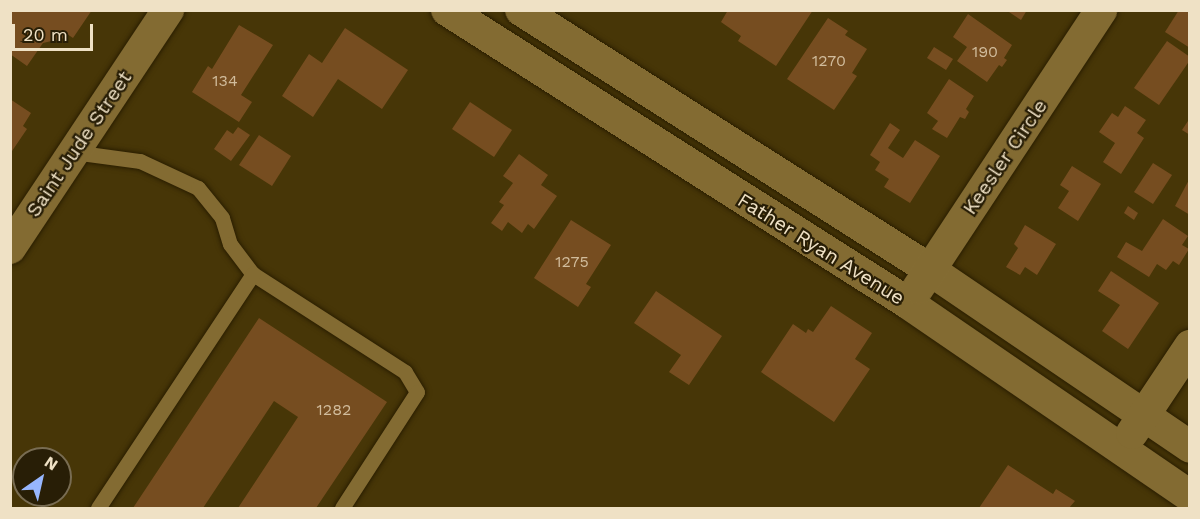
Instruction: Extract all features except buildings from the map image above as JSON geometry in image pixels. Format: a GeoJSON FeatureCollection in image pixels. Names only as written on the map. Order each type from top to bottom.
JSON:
{"type":"FeatureCollection","features":[{"type":"Feature","properties":{"kind":"street","name":"Saint Jude Street"},"geometry":{"type":"LineString","coordinates":[[10,248],[168,10]]}},
{"type":"Feature","properties":{"kind":"street","name":"Father Ryan Avenue"},"geometry":{"type":"LineString","coordinates":[[447,10],[908,303],[1190,496]]}},
{"type":"Feature","properties":{"kind":"street","name":"Father Ryan Avenue"},"geometry":{"type":"LineString","coordinates":[[521,10],[930,270],[1190,447]]}},
{"type":"Feature","properties":{"kind":"street","name":"Keesler Circle"},"geometry":{"type":"LineString","coordinates":[[908,303],[1101,10]]}},
{"type":"Feature","properties":{"kind":"street"},"geometry":{"type":"LineString","coordinates":[[1121,448],[1190,346]]}},
{"type":"Feature","properties":{"kind":"lane"},"geometry":{"type":"LineString","coordinates":[[74,152],[140,161],[198,188],[222,218],[230,244],[253,273],[405,372],[417,392],[342,508]]}},
{"type":"Feature","properties":{"kind":"lane"},"geometry":{"type":"LineString","coordinates":[[99,508],[253,273]]}}]}
